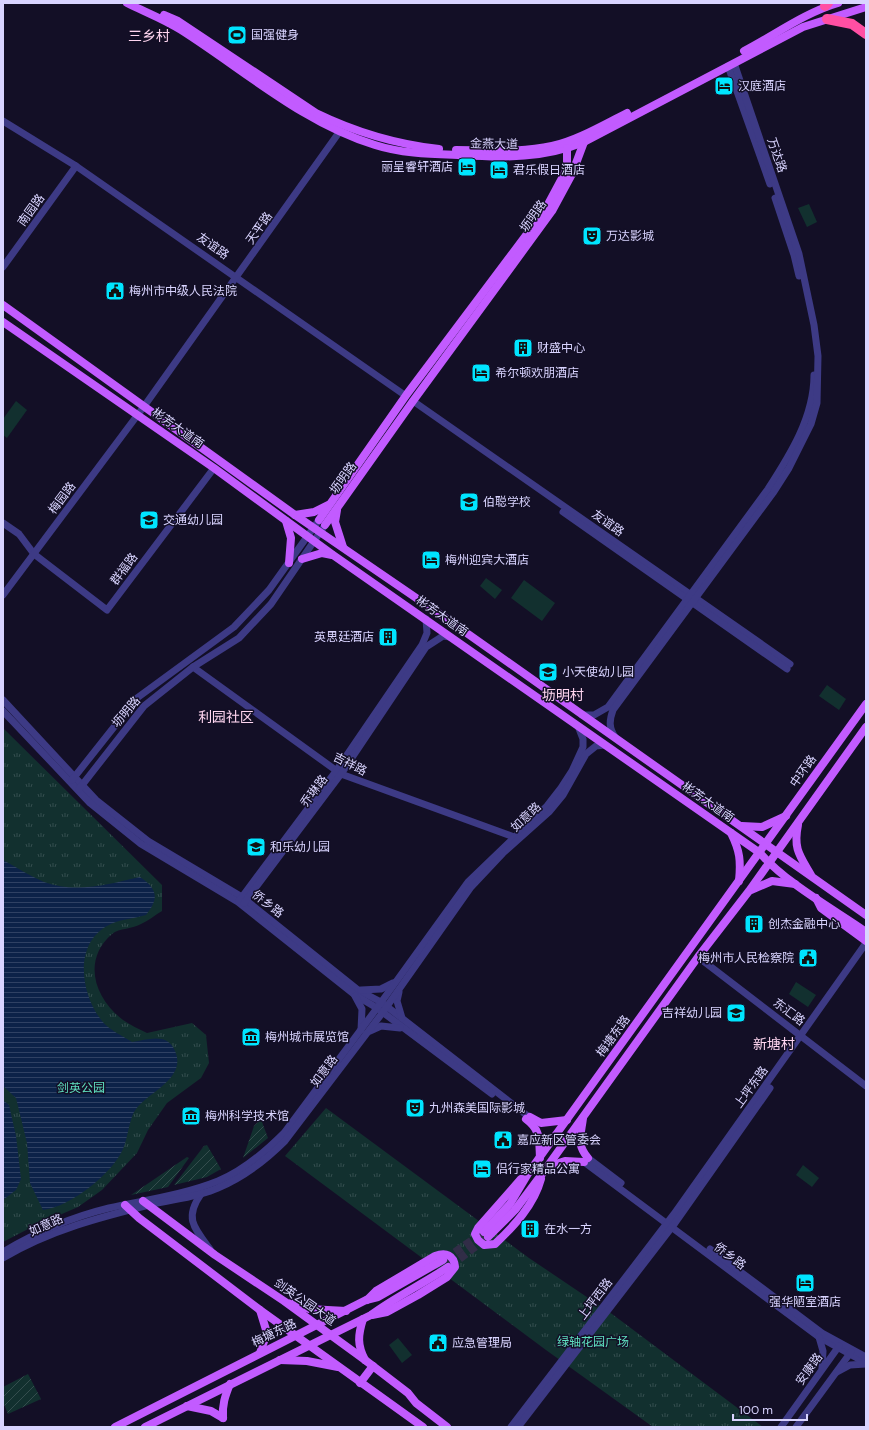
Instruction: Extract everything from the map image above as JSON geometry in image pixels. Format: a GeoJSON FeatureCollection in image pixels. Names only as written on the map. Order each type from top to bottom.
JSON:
{"type":"FeatureCollection","features":[{"type":"Feature","properties":{"kind":"highway"},"geometry":{"type":"LineString","coordinates":[[827,19],[852,24],[866,34]]}},
{"type":"Feature","properties":{"kind":"main road","name":"金燕大道"},"geometry":{"type":"LineString","coordinates":[[127,3],[180,30],[304,113],[340,131],[376,146],[405,151],[499,158],[525,157],[567,148],[584,142],[731,64],[803,28],[817,22],[866,7]]}},
{"type":"Feature","properties":{"kind":"main road","name":"金燕大道"},"geometry":{"type":"LineString","coordinates":[[138,3],[178,21],[309,109],[353,131],[393,142],[454,150],[525,150],[552,146],[578,136],[762,42],[813,12],[827,5],[838,3]]}},
{"type":"Feature","properties":{"kind":"main road"},"geometry":{"type":"LineString","coordinates":[[813,12],[817,22]]}},
{"type":"Feature","properties":{"kind":"main road","name":"坜明路"},"geometry":{"type":"LineString","coordinates":[[410,400],[552,211],[572,174],[584,142]]}},
{"type":"Feature","properties":{"kind":"main road","name":"坜明路"},"geometry":{"type":"LineString","coordinates":[[320,526],[545,210],[567,169],[567,148]]}},
{"type":"Feature","properties":{"kind":"main road","name":"彬芳大道南"},"geometry":{"type":"LineString","coordinates":[[3,305],[145,405],[295,515],[320,526],[344,548],[866,915]]}},
{"type":"Feature","properties":{"kind":"main road","name":"彬芳大道南"},"geometry":{"type":"LineString","coordinates":[[3,322],[214,468],[310,539],[604,745],[731,832],[760,853],[769,863],[798,885],[866,932]]}},
{"type":"Feature","properties":{"kind":"main road"},"geometry":{"type":"LineString","coordinates":[[295,515],[314,512],[334,506],[335,522],[344,548]]}},
{"type":"Feature","properties":{"kind":"main road"},"geometry":{"type":"LineString","coordinates":[[286,521],[291,538],[289,563]]}},
{"type":"Feature","properties":{"kind":"main road"},"geometry":{"type":"LineString","coordinates":[[302,559],[322,553],[334,555]]}},
{"type":"Feature","properties":{"kind":"main road","name":"中环路"},"geometry":{"type":"LineString","coordinates":[[760,853],[866,704]]}},
{"type":"Feature","properties":{"kind":"main road"},"geometry":{"type":"LineString","coordinates":[[776,853],[862,737],[866,727]]}},
{"type":"Feature","properties":{"kind":"main road"},"geometry":{"type":"LineString","coordinates":[[740,826],[762,827],[786,816]]}},
{"type":"Feature","properties":{"kind":"main road"},"geometry":{"type":"LineString","coordinates":[[798,822],[796,849],[812,877]]}},
{"type":"Feature","properties":{"kind":"main road"},"geometry":{"type":"LineString","coordinates":[[731,832],[741,861],[739,883]]}},
{"type":"Feature","properties":{"kind":"main road","name":"梅塘东路"},"geometry":{"type":"LineString","coordinates":[[760,853],[529,1172],[510,1204],[486,1235],[515,1210],[548,1167],[698,957],[776,853]]}},
{"type":"Feature","properties":{"kind":"main road"},"geometry":{"type":"LineString","coordinates":[[749,890],[772,881],[798,885]]}},
{"type":"Feature","properties":{"kind":"main road"},"geometry":{"type":"LineString","coordinates":[[816,897],[821,908],[866,942]]}},
{"type":"Feature","properties":{"kind":"main road"},"geometry":{"type":"LineString","coordinates":[[548,1167],[566,1161],[586,1160],[580,1149],[583,1117]]}},
{"type":"Feature","properties":{"kind":"main road"},"geometry":{"type":"LineString","coordinates":[[528,1118],[541,1123],[567,1120]]}},
{"type":"Feature","properties":{"kind":"main road"},"geometry":{"type":"LineString","coordinates":[[528,1118],[538,1135],[540,1158]]}},
{"type":"Feature","properties":{"kind":"main road"},"geometry":{"type":"LineString","coordinates":[[529,1172],[518,1181],[478,1228],[475,1234],[478,1240],[484,1245],[495,1244],[523,1215],[538,1191],[542,1174]]}},
{"type":"Feature","properties":{"kind":"main road","name":"剑英公园大道"},"geometry":{"type":"LineString","coordinates":[[146,1203],[215,1255],[284,1301],[365,1360],[408,1393],[416,1403],[447,1427]]}},
{"type":"Feature","properties":{"kind":"main road"},"geometry":{"type":"LineString","coordinates":[[128,1208],[260,1310],[423,1427]]}},
{"type":"Feature","properties":{"kind":"main road"},"geometry":{"type":"LineString","coordinates":[[366,1300],[376,1291],[442,1253],[448,1254],[455,1263],[455,1267],[447,1277],[386,1312],[371,1315]]}},
{"type":"Feature","properties":{"kind":"main road","name":"梅塘东路"},"geometry":{"type":"LineString","coordinates":[[115,1427],[260,1353],[349,1311],[366,1300],[378,1297],[445,1264],[421,1285],[384,1305],[371,1315],[277,1360],[145,1427]]}},
{"type":"Feature","properties":{"kind":"main road"},"geometry":{"type":"LineString","coordinates":[[284,1301],[309,1309],[349,1311]]}},
{"type":"Feature","properties":{"kind":"main road"},"geometry":{"type":"LineString","coordinates":[[260,1310],[267,1333],[260,1353]]}},
{"type":"Feature","properties":{"kind":"main road"},"geometry":{"type":"LineString","coordinates":[[363,1319],[358,1337],[360,1351],[365,1360]]}},
{"type":"Feature","properties":{"kind":"main road"},"geometry":{"type":"LineString","coordinates":[[277,1360],[307,1361],[341,1368]]}},
{"type":"Feature","properties":{"kind":"main road"},"geometry":{"type":"LineString","coordinates":[[360,1383],[373,1366]]}},
{"type":"Feature","properties":{"kind":"main road"},"geometry":{"type":"LineString","coordinates":[[187,1406],[211,1411],[223,1418],[222,1408],[230,1384]]}},
{"type":"Feature","properties":{"kind":"street","name":"万达路"},"geometry":{"type":"LineString","coordinates":[[692,599],[773,493],[789,468],[811,424],[817,403],[818,356],[814,325],[797,255],[731,64]]}},
{"type":"Feature","properties":{"kind":"street","name":"友谊路"},"geometry":{"type":"LineString","coordinates":[[3,121],[76,166],[238,277],[788,666]]}},
{"type":"Feature","properties":{"kind":"street","name":"天平路"},"geometry":{"type":"LineString","coordinates":[[138,415],[238,277],[340,131]]}},
{"type":"Feature","properties":{"kind":"street","name":"南园路"},"geometry":{"type":"LineString","coordinates":[[3,267],[76,166]]}},
{"type":"Feature","properties":{"kind":"street","name":"梅园路"},"geometry":{"type":"LineString","coordinates":[[3,595],[138,415]]}},
{"type":"Feature","properties":{"kind":"street","name":"群福路"},"geometry":{"type":"LineString","coordinates":[[34,554],[106,610],[214,468]]}},
{"type":"Feature","properties":{"kind":"street"},"geometry":{"type":"LineString","coordinates":[[3,522],[19,534],[34,554]]}},
{"type":"Feature","properties":{"kind":"street","name":"坜明路"},"geometry":{"type":"LineString","coordinates":[[71,780],[138,698],[234,626],[269,590],[320,526]]}},
{"type":"Feature","properties":{"kind":"street","name":"坜明路"},"geometry":{"type":"LineString","coordinates":[[80,788],[144,706],[193,667],[239,638],[271,604],[302,559],[310,539]]}},
{"type":"Feature","properties":{"kind":"street"},"geometry":{"type":"LineString","coordinates":[[582,715],[594,715],[608,707],[692,599]]}},
{"type":"Feature","properties":{"kind":"street"},"geometry":{"type":"LineString","coordinates":[[617,739],[611,731],[610,720],[613,710],[692,599]]}},
{"type":"Feature","properties":{"kind":"street"},"geometry":{"type":"LineString","coordinates":[[424,646],[427,633],[426,619]]}},
{"type":"Feature","properties":{"kind":"street"},"geometry":{"type":"LineString","coordinates":[[424,646],[442,636],[450,637]]}},
{"type":"Feature","properties":{"kind":"street","name":"乔琳路"},"geometry":{"type":"LineString","coordinates":[[242,901],[338,773],[424,646]]}},
{"type":"Feature","properties":{"kind":"street","name":"吉祥路"},"geometry":{"type":"LineString","coordinates":[[193,667],[338,773],[517,837]]}},
{"type":"Feature","properties":{"kind":"street","name":"侨乡路"},"geometry":{"type":"LineString","coordinates":[[3,700],[71,780]]}},
{"type":"Feature","properties":{"kind":"street","name":"侨乡路"},"geometry":{"type":"LineString","coordinates":[[3,711],[80,788],[90,803],[141,844],[242,901],[356,992],[402,1018],[528,1118]]}},
{"type":"Feature","properties":{"kind":"street"},"geometry":{"type":"LineString","coordinates":[[578,726],[583,739],[584,753],[596,746],[604,745]]}},
{"type":"Feature","properties":{"kind":"street","name":"如意路"},"geometry":{"type":"LineString","coordinates":[[146,1203],[201,1194],[218,1188],[246,1174],[266,1160],[285,1141],[398,984],[471,887],[517,837],[549,812],[563,795],[584,753]]}},
{"type":"Feature","properties":{"kind":"street","name":"上坪东路"},"geometry":{"type":"LineString","coordinates":[[803,1037],[866,942]]}},
{"type":"Feature","properties":{"kind":"street","name":"上坪东路"},"geometry":{"type":"LineString","coordinates":[[671,1223],[866,949]]}},
{"type":"Feature","properties":{"kind":"street","name":"东汇路"},"geometry":{"type":"LineString","coordinates":[[698,957],[866,1086]]}},
{"type":"Feature","properties":{"kind":"street"},"geometry":{"type":"LineString","coordinates":[[402,1018],[397,1001],[398,984],[381,989],[356,992],[362,1009],[364,1032],[381,1026],[394,1026],[406,1030]]}},
{"type":"Feature","properties":{"kind":"street","name":"侨乡路"},"geometry":{"type":"LineString","coordinates":[[382,1007],[406,1030],[528,1118]]}},
{"type":"Feature","properties":{"kind":"street","name":"如意路"},"geometry":{"type":"LineString","coordinates":[[3,1258],[42,1237],[73,1225],[218,1181],[232,1175],[257,1158],[284,1133],[364,1032]]}},
{"type":"Feature","properties":{"kind":"street","name":"侨乡路"},"geometry":{"type":"LineString","coordinates":[[586,1160],[822,1332],[839,1346]]}},
{"type":"Feature","properties":{"kind":"street"},"geometry":{"type":"LineString","coordinates":[[201,1194],[191,1212],[192,1220],[196,1230],[215,1255]]}},
{"type":"Feature","properties":{"kind":"street","name":"如意路"},"geometry":{"type":"LineString","coordinates":[[3,1252],[39,1233],[71,1220],[108,1208],[128,1208]]}},
{"type":"Feature","properties":{"kind":"street","name":"侨乡路"},"geometry":{"type":"LineString","coordinates":[[671,1223],[819,1337],[850,1352],[866,1364]]}},
{"type":"Feature","properties":{"kind":"street","name":"上坪西路"},"geometry":{"type":"LineString","coordinates":[[511,1427],[671,1223]]}},
{"type":"Feature","properties":{"kind":"street","name":"上坪西路"},"geometry":{"type":"LineString","coordinates":[[518,1427],[671,1223]]}},
{"type":"Feature","properties":{"kind":"street"},"geometry":{"type":"LineString","coordinates":[[819,1337],[824,1351],[819,1374],[827,1384]]}},
{"type":"Feature","properties":{"kind":"street","name":"安康路"},"geometry":{"type":"LineString","coordinates":[[781,1427],[839,1346]]}},
{"type":"Feature","properties":{"kind":"street","name":"侨乡路"},"geometry":{"type":"LineString","coordinates":[[850,1352],[866,1357]]}},
{"type":"Feature","properties":{"kind":"street","name":"安康路"},"geometry":{"type":"LineString","coordinates":[[796,1427],[850,1352]]}},
{"type":"Feature","properties":{"kind":"street"},"geometry":{"type":"LineString","coordinates":[[835,1373],[850,1366],[866,1364]]}},
{"type":"Feature","properties":{"kind":"green space"},"geometry":{"type":"Polygon","coordinates":[[[809,204],[817,222],[807,227],[798,208],[809,204]]]}},
{"type":"Feature","properties":{"kind":"green space"},"geometry":{"type":"Polygon","coordinates":[[[16,401],[27,410],[7,438],[3,435],[3,419],[16,401]]]}},
{"type":"Feature","properties":{"kind":"green space"},"geometry":{"type":"Polygon","coordinates":[[[486,578],[502,590],[495,599],[480,586],[486,578]]]}},
{"type":"Feature","properties":{"kind":"green space"},"geometry":{"type":"Polygon","coordinates":[[[524,580],[555,603],[542,621],[511,598],[524,580]]]}},
{"type":"Feature","properties":{"kind":"green space"},"geometry":{"type":"Polygon","coordinates":[[[827,685],[846,699],[839,710],[819,696],[827,685]]]}},
{"type":"Feature","properties":{"kind":"green space","name":"剑英公园"},"geometry":{"type":"Polygon","coordinates":[[[3,728],[162,885],[162,911],[138,926],[112,934],[103,944],[97,955],[95,978],[105,1001],[123,1020],[147,1033],[192,1023],[206,1035],[209,1063],[201,1078],[167,1103],[148,1130],[137,1153],[102,1190],[78,1207],[32,1227],[3,1242],[3,728]]]}},
{"type":"Feature","properties":{"kind":"green space"},"geometry":{"type":"Polygon","coordinates":[[[796,982],[816,995],[808,1007],[789,994],[796,982]]]}},
{"type":"Feature","properties":{"kind":"green space","name":"绿轴花园广场"},"geometry":{"type":"Polygon","coordinates":[[[326,1108],[529,1258],[612,1314],[763,1427],[653,1427],[546,1350],[285,1156],[326,1108]]]}},
{"type":"Feature","properties":{"kind":"green space"},"geometry":{"type":"Polygon","coordinates":[[[259,1121],[262,1122],[268,1138],[243,1158],[254,1126],[259,1121]]]}},
{"type":"Feature","properties":{"kind":"green space"},"geometry":{"type":"Polygon","coordinates":[[[207,1145],[221,1169],[207,1177],[174,1185],[204,1146],[207,1145]]]}},
{"type":"Feature","properties":{"kind":"green space"},"geometry":{"type":"Polygon","coordinates":[[[187,1157],[189,1158],[168,1187],[131,1195],[187,1157]]]}},
{"type":"Feature","properties":{"kind":"green space"},"geometry":{"type":"Polygon","coordinates":[[[803,1165],[819,1178],[812,1187],[796,1175],[803,1165]]]}},
{"type":"Feature","properties":{"kind":"green space"},"geometry":{"type":"Polygon","coordinates":[[[398,1338],[412,1355],[402,1363],[389,1345],[398,1338]]]}},
{"type":"Feature","properties":{"kind":"green space"},"geometry":{"type":"Polygon","coordinates":[[[28,1374],[41,1399],[8,1414],[3,1402],[3,1387],[28,1374]]]}},
{"type":"Feature","properties":{"kind":"water","name":"剑英公园"},"geometry":{"type":"Polygon","coordinates":[[[3,860],[39,880],[56,886],[80,888],[92,887],[140,877],[146,881],[155,894],[153,904],[146,915],[121,920],[107,926],[96,934],[89,945],[85,958],[85,985],[95,1010],[108,1027],[132,1042],[151,1039],[162,1039],[167,1041],[172,1045],[175,1051],[177,1061],[176,1069],[172,1076],[136,1109],[123,1149],[118,1159],[110,1169],[89,1188],[77,1196],[54,1208],[43,1210],[30,1183],[27,1143],[16,1098],[3,1086],[3,860]]]}},
{"type":"Feature","properties":{"kind":"water"},"geometry":{"type":"Polygon","coordinates":[[[3,1100],[9,1105],[16,1136],[21,1179],[16,1190],[3,1200],[3,1100]]]}},
{"type":"Feature","properties":{"kind":"tunnel"},"geometry":{"type":"LineString","coordinates":[[445,1259],[484,1232]]}},
{"type":"Feature","properties":{"kind":"tunnel"},"geometry":{"type":"LineString","coordinates":[[450,1266],[488,1237]]}},
{"type":"Feature","properties":{"kind":"place","name":"国强健身"},"geometry":{"type":"Point","coordinates":[237,35]}},
{"type":"Feature","properties":{"kind":"place","name":"汉庭酒店"},"geometry":{"type":"Point","coordinates":[724,86]}},
{"type":"Feature","properties":{"kind":"place","name":"丽呈睿轩酒店"},"geometry":{"type":"Point","coordinates":[467,167]}},
{"type":"Feature","properties":{"kind":"place","name":"君乐假日酒店"},"geometry":{"type":"Point","coordinates":[499,170]}},
{"type":"Feature","properties":{"kind":"place","name":"万达影城"},"geometry":{"type":"Point","coordinates":[592,236]}},
{"type":"Feature","properties":{"kind":"place","name":"梅州市中级人民法院"},"geometry":{"type":"Point","coordinates":[115,291]}},
{"type":"Feature","properties":{"kind":"place","name":"财盛中心"},"geometry":{"type":"Point","coordinates":[523,348]}},
{"type":"Feature","properties":{"kind":"place","name":"希尔顿欢朋酒店"},"geometry":{"type":"Point","coordinates":[481,373]}},
{"type":"Feature","properties":{"kind":"place","name":"伯聪学校"},"geometry":{"type":"Point","coordinates":[469,502]}},
{"type":"Feature","properties":{"kind":"place","name":"交通幼儿园"},"geometry":{"type":"Point","coordinates":[149,520]}},
{"type":"Feature","properties":{"kind":"place","name":"梅州迎宾大酒店"},"geometry":{"type":"Point","coordinates":[431,560]}},
{"type":"Feature","properties":{"kind":"place","name":"英思廷酒店"},"geometry":{"type":"Point","coordinates":[388,637]}},
{"type":"Feature","properties":{"kind":"place","name":"小天使幼儿园"},"geometry":{"type":"Point","coordinates":[548,672]}},
{"type":"Feature","properties":{"kind":"place","name":"和乐幼儿园"},"geometry":{"type":"Point","coordinates":[256,847]}},
{"type":"Feature","properties":{"kind":"place","name":"创杰金融中心"},"geometry":{"type":"Point","coordinates":[754,924]}},
{"type":"Feature","properties":{"kind":"place","name":"梅州市人民检察院"},"geometry":{"type":"Point","coordinates":[808,958]}},
{"type":"Feature","properties":{"kind":"place","name":"吉祥幼儿园"},"geometry":{"type":"Point","coordinates":[736,1013]}},
{"type":"Feature","properties":{"kind":"place","name":"梅州城市展览馆"},"geometry":{"type":"Point","coordinates":[251,1037]}},
{"type":"Feature","properties":{"kind":"place","name":"九州森美国际影城"},"geometry":{"type":"Point","coordinates":[415,1108]}},
{"type":"Feature","properties":{"kind":"place","name":"梅州科学技术馆"},"geometry":{"type":"Point","coordinates":[191,1116]}},
{"type":"Feature","properties":{"kind":"place","name":"嘉应新区管委会"},"geometry":{"type":"Point","coordinates":[503,1140]}},
{"type":"Feature","properties":{"kind":"place","name":"侣行家精品公寓"},"geometry":{"type":"Point","coordinates":[482,1169]}},
{"type":"Feature","properties":{"kind":"place","name":"在水一方"},"geometry":{"type":"Point","coordinates":[530,1229]}},
{"type":"Feature","properties":{"kind":"place","name":"强华陋室酒店"},"geometry":{"type":"Point","coordinates":[805,1283]}},
{"type":"Feature","properties":{"kind":"place","name":"应急管理局"},"geometry":{"type":"Point","coordinates":[438,1343]}},
{"type":"Feature","properties":{"kind":"district","name":"三乡村"},"geometry":{"type":"Point","coordinates":[149,36]}},
{"type":"Feature","properties":{"kind":"district","name":"坜明村"},"geometry":{"type":"Point","coordinates":[563,695]}},
{"type":"Feature","properties":{"kind":"district","name":"利园社区"},"geometry":{"type":"Point","coordinates":[226,717]}},
{"type":"Feature","properties":{"kind":"district","name":"新塘村"},"geometry":{"type":"Point","coordinates":[774,1044]}}]}
